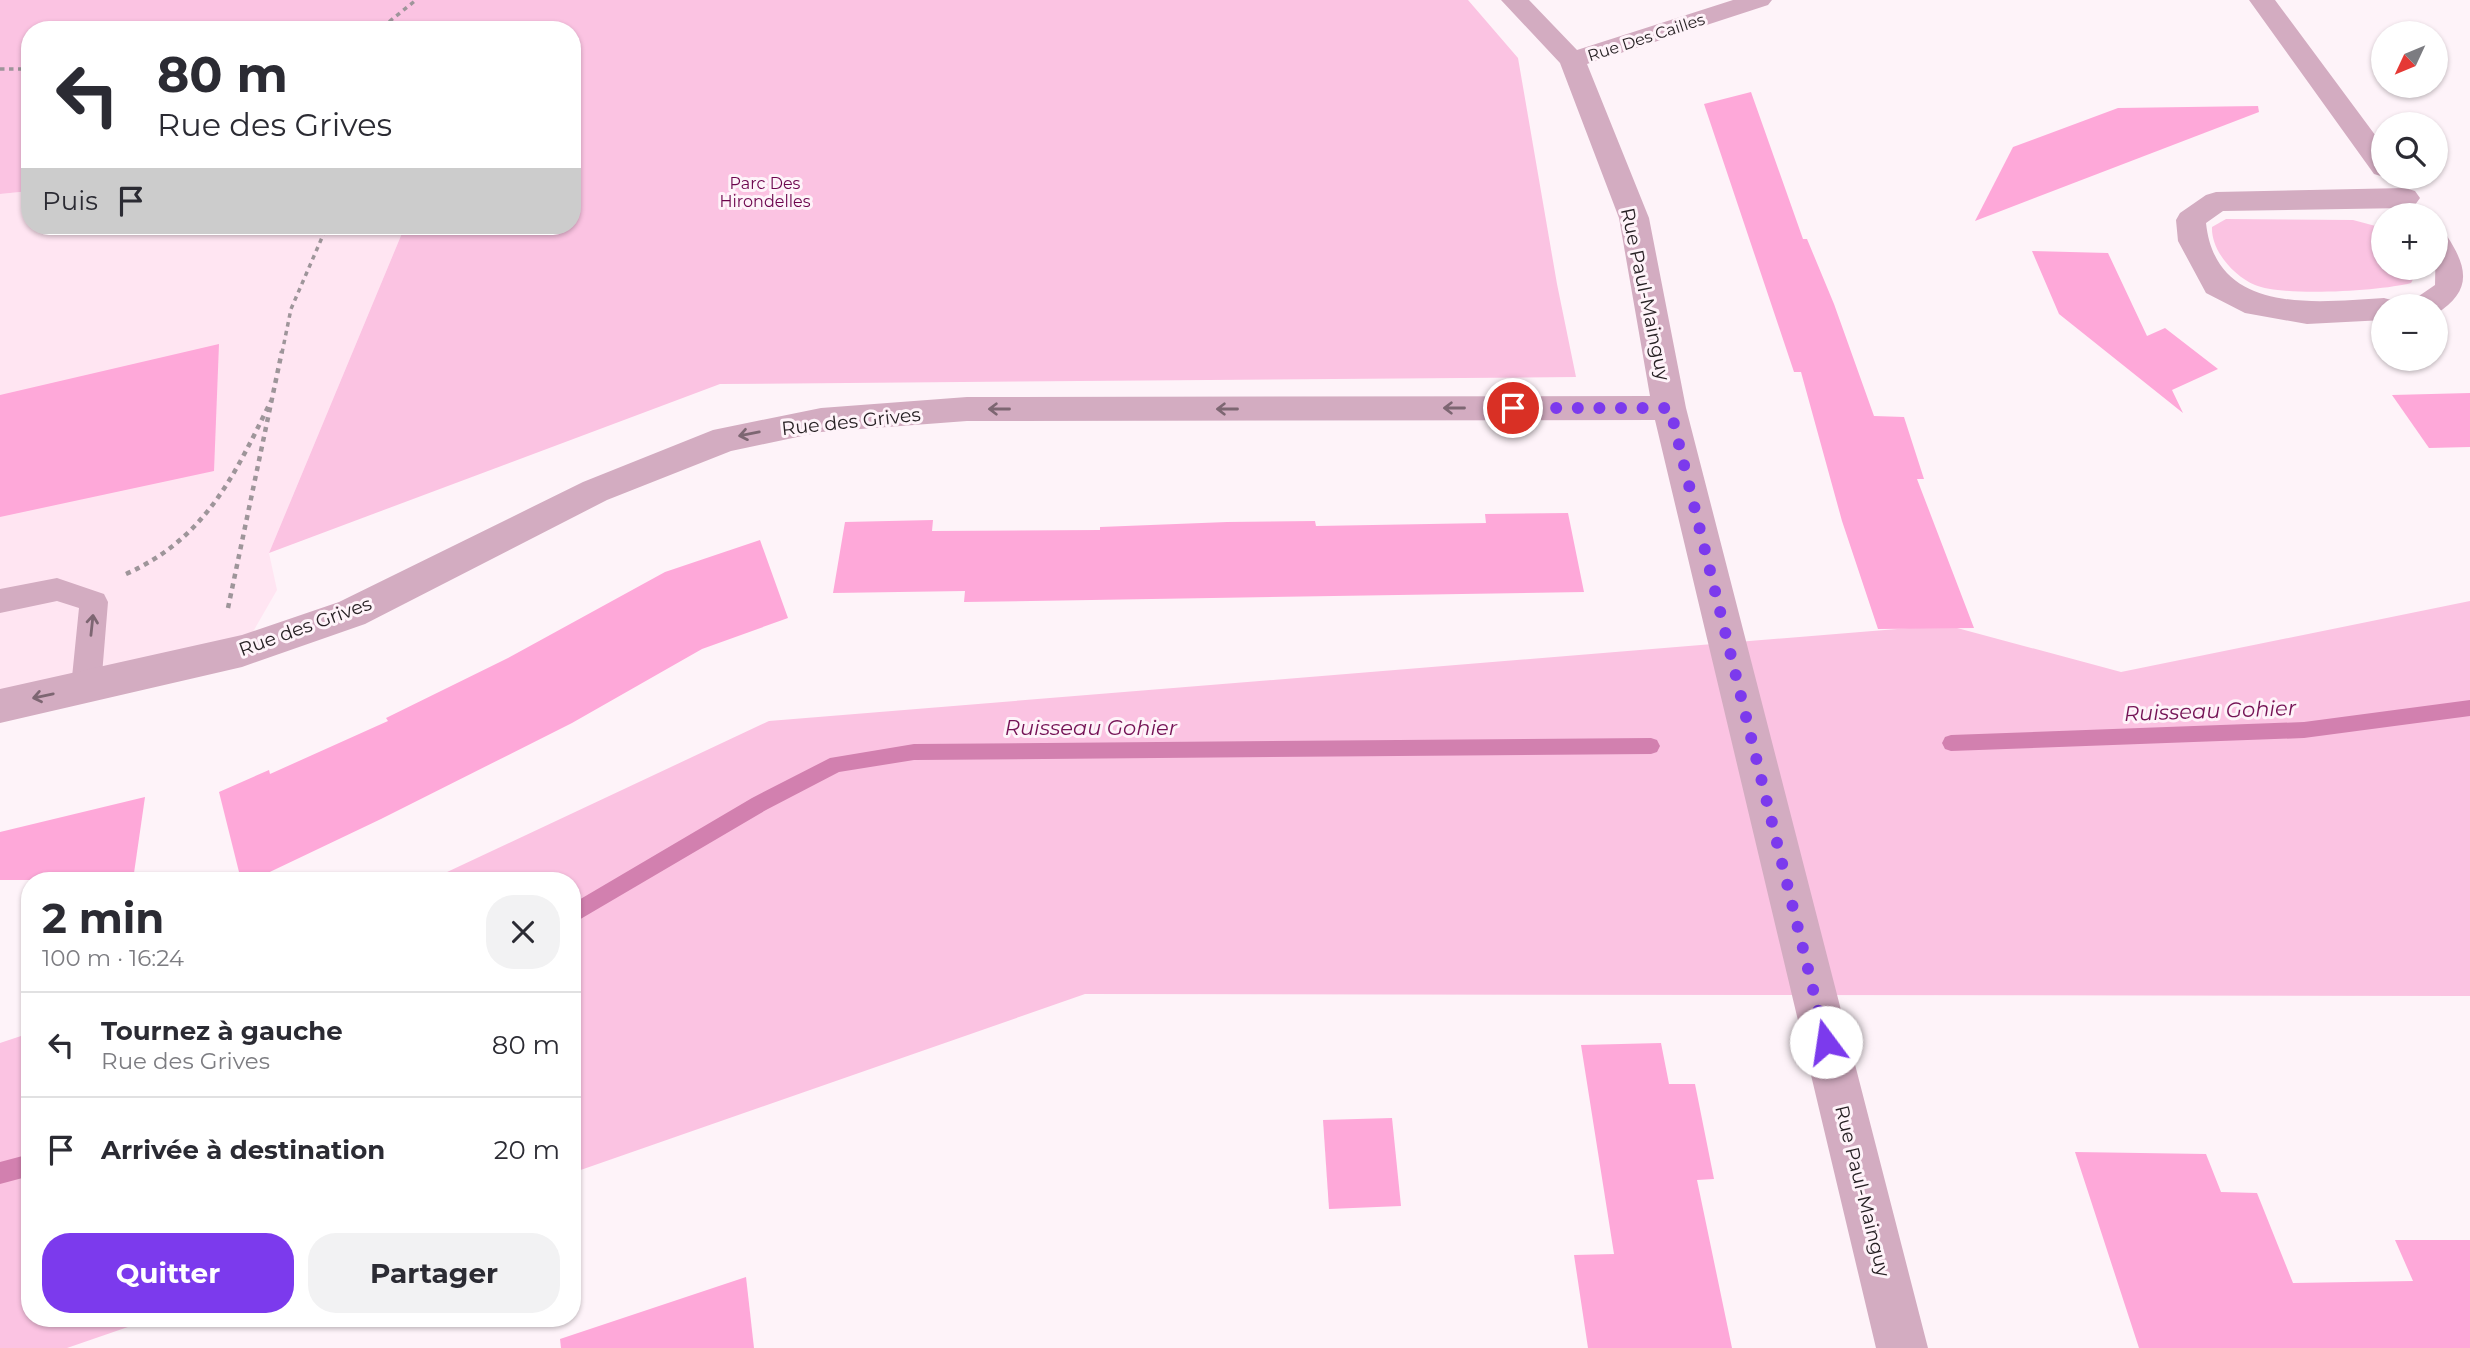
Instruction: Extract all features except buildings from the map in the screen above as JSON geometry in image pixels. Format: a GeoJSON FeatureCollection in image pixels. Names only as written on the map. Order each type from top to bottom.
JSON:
{"type":"FeatureCollection","features":[{"type":"Feature","properties":{"kind":"street","name":"Rue Paul-Mainguy"},"geometry":{"type":"LineString","coordinates":[[1514,0],[1572,60],[1634,218],[1670,408],[1902,1348]]}},
{"type":"Feature","properties":{"kind":"street","name":"Rue Des Cailles"},"geometry":{"type":"LineString","coordinates":[[1572,60],[1759,0]]}},
{"type":"Feature","properties":{"kind":"street"},"geometry":{"type":"LineString","coordinates":[[2262,0],[2371,151]]}},
{"type":"Feature","properties":{"kind":"street"},"geometry":{"type":"LineString","coordinates":[[2371,310],[2306,313],[2256,305],[2217,285],[2193,241],[2191,220],[2216,202],[2404,197]]}},
{"type":"Feature","properties":{"kind":"street"},"geometry":{"type":"LineString","coordinates":[[2444,294],[2451,289],[2448,260]]}},
{"type":"Feature","properties":{"kind":"street","name":"Rue des Grives"},"geometry":{"type":"LineString","coordinates":[[0,706],[218,657],[352,613],[595,491],[725,439],[821,420],[967,409],[1670,408]]}},
{"type":"Feature","properties":{"kind":"lane"},"geometry":{"type":"LineString","coordinates":[[0,601],[57,589],[94,602],[86,687]]}},
{"type":"Feature","properties":{"kind":"path"},"geometry":{"type":"LineString","coordinates":[[390,21],[416,0]]}},
{"type":"Feature","properties":{"kind":"path"},"geometry":{"type":"LineString","coordinates":[[0,69],[21,69]]}},
{"type":"Feature","properties":{"kind":"path"},"geometry":{"type":"LineString","coordinates":[[218,657],[292,310],[323,235]]}},
{"type":"Feature","properties":{"kind":"path"},"geometry":{"type":"LineString","coordinates":[[57,589],[129,573],[161,556],[196,528],[235,472],[275,392]]}},
{"type":"Feature","properties":{"kind":"shaded area"},"geometry":{"type":"Polygon","coordinates":[[[21,192],[21,235],[401,235],[269,553],[277,590],[242,651],[0,706],[0,194],[21,192]]]}},
{"type":"Feature","properties":{"kind":"green space","name":"Parc Des Hirondelles"},"geometry":{"type":"Polygon","coordinates":[[[0,0],[1468,0],[1518,58],[1576,377],[720,384],[269,553],[401,235],[581,235],[581,21],[21,21],[21,192],[0,194],[0,0]]]}},
{"type":"Feature","properties":{"kind":"green space"},"geometry":{"type":"Polygon","coordinates":[[[2226,219],[2353,220],[2371,225],[2371,280],[2413,280],[2411,283],[2397,286],[2332,292],[2268,289],[2239,276],[2225,262],[2215,245],[2212,227],[2226,219]]]}},
{"type":"Feature","properties":{"kind":"green space"},"geometry":{"type":"Polygon","coordinates":[[[2470,601],[2470,996],[1085,994],[581,1170],[581,872],[447,872],[769,721],[1946,625],[2121,672],[2470,601]]]}},
{"type":"Feature","properties":{"kind":"green space"},"geometry":{"type":"Polygon","coordinates":[[[21,1036],[21,1327],[128,1327],[67,1348],[0,1348],[0,1043],[21,1036]]]}},
{"type":"Feature","properties":{"kind":"waterway","name":"Ruisseau Gohier"},"geometry":{"type":"LineString","coordinates":[[1951,743],[2304,730],[2470,708]]}},
{"type":"Feature","properties":{"kind":"waterway","name":"Ruisseau Gohier"},"geometry":{"type":"LineString","coordinates":[[581,910],[759,804],[836,764],[914,752],[1651,746]]}},
{"type":"Feature","properties":{"kind":"waterway","name":"Ruisseau Gohier"},"geometry":{"type":"LineString","coordinates":[[0,1173],[21,1167]]}},
{"type":"Feature","properties":{"kind":"route"},"geometry":{"type":"LineString","coordinates":[[1513,408],[1670,408],[1826,1042]]}}]}
